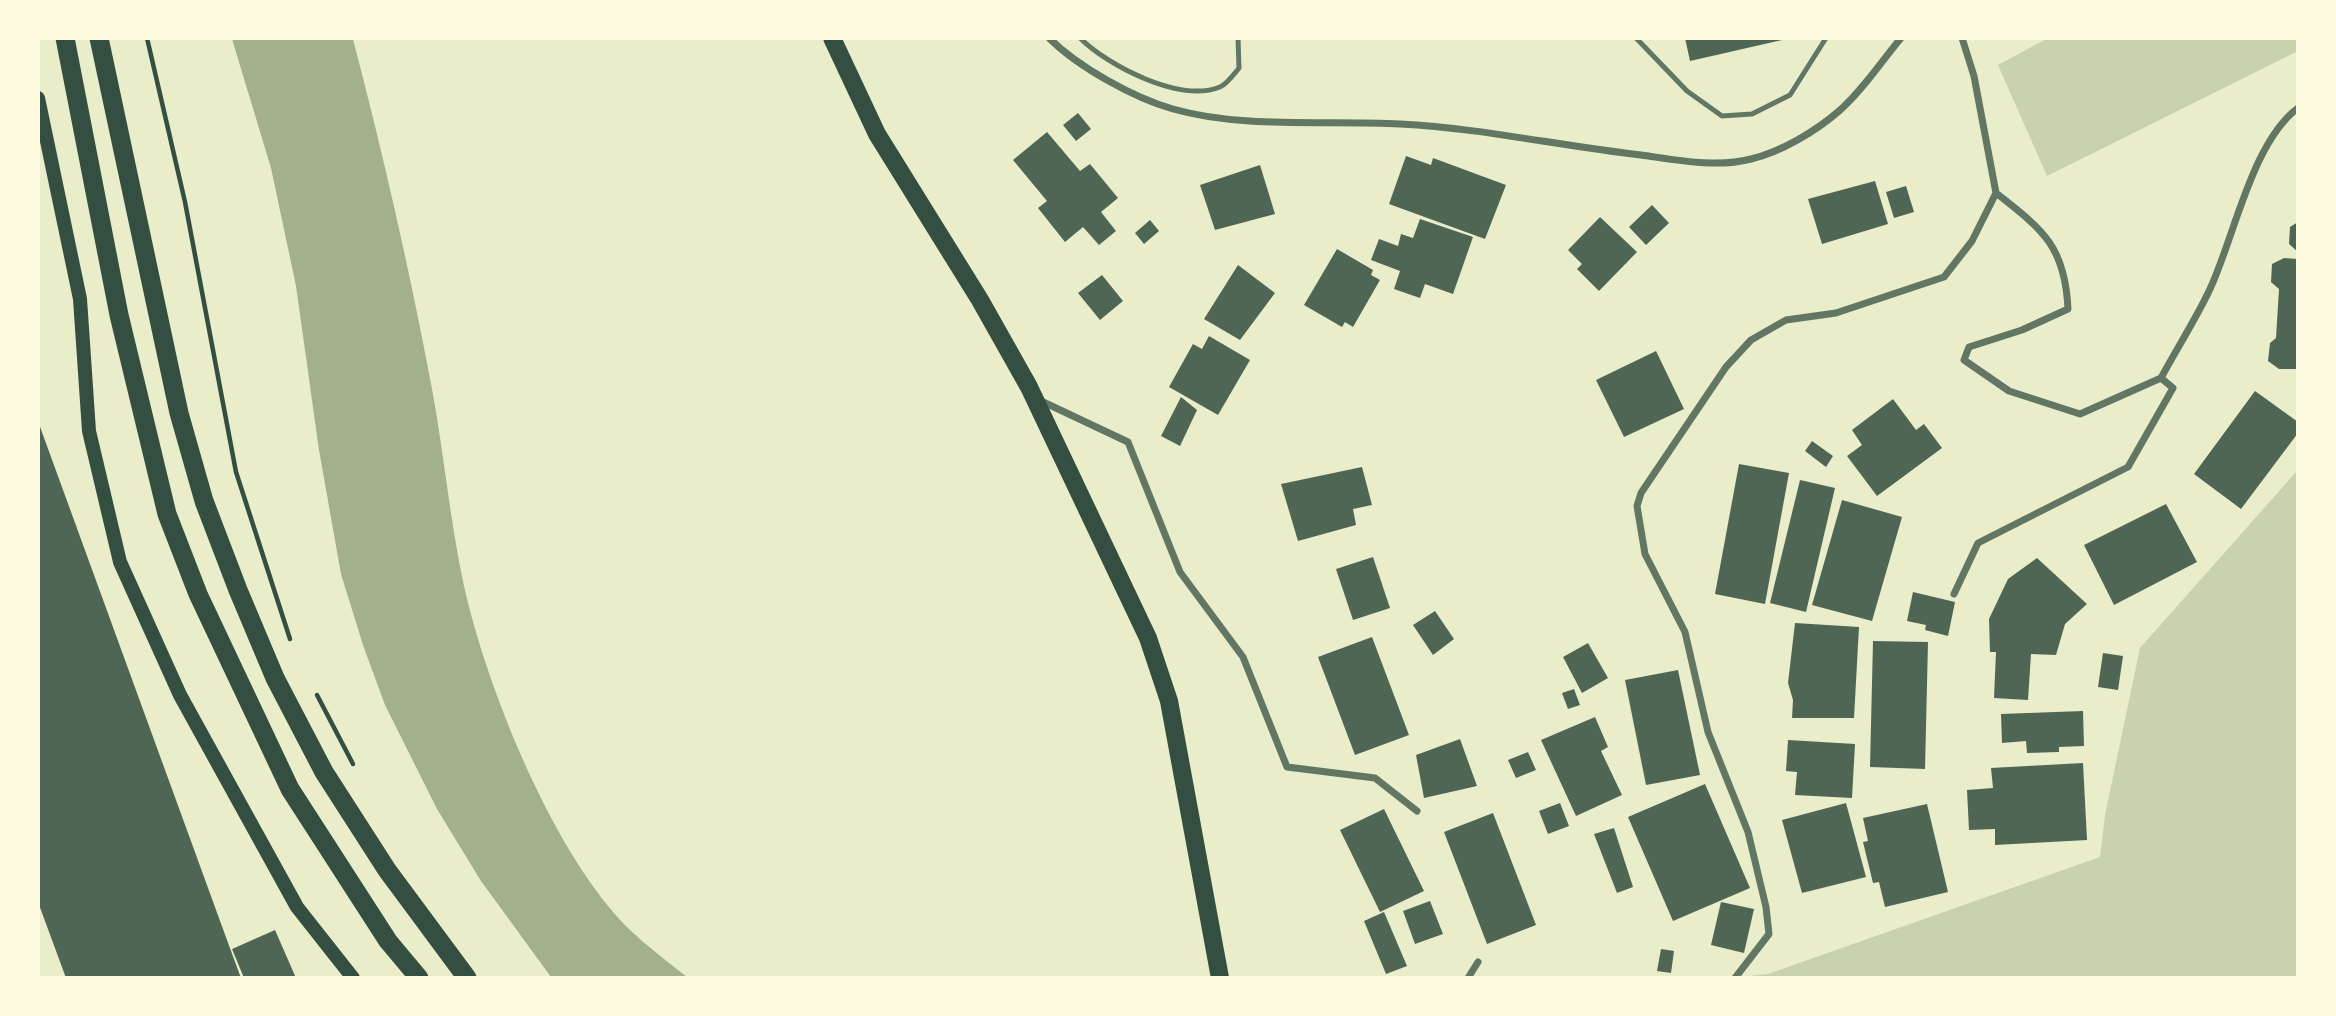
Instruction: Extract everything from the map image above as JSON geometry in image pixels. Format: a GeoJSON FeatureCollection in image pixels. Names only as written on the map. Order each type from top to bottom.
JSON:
{"type":"FeatureCollection","features":[{"type":"Feature","properties":{"kind":"highway"},"geometry":{"type":"LineString","coordinates":[[65,38],[119,315],[167,514],[204,607],[290,789],[365,908],[419,978]]}},
{"type":"Feature","properties":{"kind":"highway"},"geometry":{"type":"LineString","coordinates":[[100,38],[179,413],[204,501],[238,590],[275,678],[324,772],[387,870],[467,978]]}},
{"type":"Feature","properties":{"kind":"main road"},"geometry":{"type":"LineString","coordinates":[[832,38],[877,134],[980,300],[1032,396],[1148,638],[1168,701],[1220,978]]}},
{"type":"Feature","properties":{"kind":"main road"},"geometry":{"type":"LineString","coordinates":[[38,98],[80,299],[89,432],[120,562],[180,695],[297,907],[353,978]]}},
{"type":"Feature","properties":{"kind":"street"},"geometry":{"type":"LineString","coordinates":[[1049,38],[1089,69],[1137,93],[1172,108],[1211,116],[1400,124],[1481,131],[1598,150],[1728,164],[1753,159],[1786,145],[1839,111],[1901,38]]}},
{"type":"Feature","properties":{"kind":"street"},"geometry":{"type":"LineString","coordinates":[[1735,978],[1769,934],[1766,907],[1748,832],[1708,732],[1685,632],[1645,554],[1637,506],[1641,493],[1726,367],[1751,340],[1786,320],[1836,313],[1944,277],[1972,241],[1996,193],[1974,76],[1962,38]]}},
{"type":"Feature","properties":{"kind":"street"},"geometry":{"type":"LineString","coordinates":[[1996,193],[2043,231],[2067,277],[2068,309],[2022,330],[1969,347],[1964,360],[2009,391],[2080,414],[2161,378],[2210,289],[2253,175],[2285,118],[2298,108]]}},
{"type":"Feature","properties":{"kind":"street"},"geometry":{"type":"LineString","coordinates":[[1954,594],[1978,543],[2128,467],[2173,388],[2161,378]]}},
{"type":"Feature","properties":{"kind":"street"},"geometry":{"type":"LineString","coordinates":[[1032,396],[1128,442],[1180,572],[1243,657],[1287,768],[1375,778],[1417,811]]}},
{"type":"Feature","properties":{"kind":"street"},"geometry":{"type":"LineString","coordinates":[[1468,978],[1478,962]]}},
{"type":"Feature","properties":{"kind":"lane"},"geometry":{"type":"LineString","coordinates":[[1080,38],[1096,55],[1173,90],[1197,93],[1223,86],[1239,68],[1238,38]]}},
{"type":"Feature","properties":{"kind":"lane"},"geometry":{"type":"LineString","coordinates":[[1636,38],[1687,91],[1722,116],[1752,114],[1790,95],[1826,38]]}},
{"type":"Feature","properties":{"kind":"path"},"geometry":{"type":"LineString","coordinates":[[147,38],[185,202],[236,472],[294,652]]}},
{"type":"Feature","properties":{"kind":"path"},"geometry":{"type":"LineString","coordinates":[[313,688],[358,773]]}},
{"type":"Feature","properties":{"kind":"shaded area"},"geometry":{"type":"Polygon","coordinates":[[[2048,38],[2297,39],[2298,51],[2047,176],[1998,65],[2048,38]]]}},
{"type":"Feature","properties":{"kind":"shaded area"},"geometry":{"type":"Polygon","coordinates":[[[232,39],[353,39],[415,301],[464,586],[489,673],[527,769],[575,860],[602,898],[630,930],[687,977],[551,977],[481,881],[437,809],[385,705],[341,574],[319,450],[296,286],[271,168],[232,39]]]}},
{"type":"Feature","properties":{"kind":"shaded area"},"geometry":{"type":"Polygon","coordinates":[[[2297,471],[2297,977],[1729,978],[1768,974],[2100,857],[2105,815],[2140,648],[2297,471]]]}},
{"type":"Feature","properties":{"kind":"building"},"geometry":{"type":"Polygon","coordinates":[[[1685,38],[1782,38],[1782,40],[1690,61],[1685,38]]]}},
{"type":"Feature","properties":{"kind":"building"},"geometry":{"type":"Polygon","coordinates":[[[1078,113],[1091,129],[1076,141],[1063,125],[1078,113]]]}},
{"type":"Feature","properties":{"kind":"building"},"geometry":{"type":"Polygon","coordinates":[[[1047,132],[1080,171],[1090,164],[1118,198],[1101,212],[1116,231],[1099,245],[1083,227],[1065,242],[1038,208],[1047,201],[1013,160],[1047,132]]]}},
{"type":"Feature","properties":{"kind":"building"},"geometry":{"type":"Polygon","coordinates":[[[1406,156],[1431,165],[1433,158],[1506,185],[1485,239],[1389,204],[1406,156]]]}},
{"type":"Feature","properties":{"kind":"building"},"geometry":{"type":"Polygon","coordinates":[[[1260,165],[1275,214],[1215,230],[1200,185],[1260,165]]]}},
{"type":"Feature","properties":{"kind":"building"},"geometry":{"type":"Polygon","coordinates":[[[1875,181],[1888,224],[1822,244],[1808,199],[1875,181]]]}},
{"type":"Feature","properties":{"kind":"building"},"geometry":{"type":"Polygon","coordinates":[[[1906,186],[1914,212],[1894,218],[1886,192],[1906,186]]]}},
{"type":"Feature","properties":{"kind":"building"},"geometry":{"type":"Polygon","coordinates":[[[1652,205],[1669,223],[1646,245],[1629,227],[1652,205]]]}},
{"type":"Feature","properties":{"kind":"building"},"geometry":{"type":"Polygon","coordinates":[[[1600,217],[1637,252],[1599,291],[1577,269],[1582,264],[1568,250],[1600,217]]]}},
{"type":"Feature","properties":{"kind":"building"},"geometry":{"type":"Polygon","coordinates":[[[1420,219],[1473,237],[1453,294],[1425,284],[1420,298],[1394,289],[1400,271],[1371,260],[1379,239],[1398,246],[1401,234],[1413,238],[1420,219]]]}},
{"type":"Feature","properties":{"kind":"building"},"geometry":{"type":"Polygon","coordinates":[[[1150,220],[1159,231],[1144,244],[1135,233],[1150,220]]]}},
{"type":"Feature","properties":{"kind":"building"},"geometry":{"type":"Polygon","coordinates":[[[2298,222],[2298,252],[2289,244],[2290,227],[2298,222]]]}},
{"type":"Feature","properties":{"kind":"building"},"geometry":{"type":"Polygon","coordinates":[[[1337,249],[1373,270],[1371,275],[1380,280],[1353,327],[1345,322],[1342,327],[1304,305],[1337,249]]]}},
{"type":"Feature","properties":{"kind":"building"},"geometry":{"type":"Polygon","coordinates":[[[2284,258],[2298,259],[2298,369],[2279,369],[2268,361],[2270,343],[2276,338],[2279,289],[2271,282],[2272,264],[2284,258]]]}},
{"type":"Feature","properties":{"kind":"building"},"geometry":{"type":"Polygon","coordinates":[[[1238,265],[1275,293],[1240,340],[1204,319],[1238,265]]]}},
{"type":"Feature","properties":{"kind":"building"},"geometry":{"type":"Polygon","coordinates":[[[1102,275],[1123,301],[1100,320],[1078,293],[1102,275]]]}},
{"type":"Feature","properties":{"kind":"building"},"geometry":{"type":"Polygon","coordinates":[[[1209,336],[1250,360],[1218,415],[1169,387],[1193,344],[1202,349],[1209,336]]]}},
{"type":"Feature","properties":{"kind":"building"},"geometry":{"type":"Polygon","coordinates":[[[1656,351],[1684,409],[1624,437],[1596,380],[1656,351]]]}},
{"type":"Feature","properties":{"kind":"building"},"geometry":{"type":"Polygon","coordinates":[[[2255,391],[2298,422],[2298,433],[2241,509],[2194,474],[2255,391]]]}},
{"type":"Feature","properties":{"kind":"building"},"geometry":{"type":"Polygon","coordinates":[[[1181,397],[1197,410],[1180,446],[1161,436],[1181,397]]]}},
{"type":"Feature","properties":{"kind":"building"},"geometry":{"type":"Polygon","coordinates":[[[1893,399],[1916,430],[1924,424],[1942,448],[1877,496],[1847,456],[1862,445],[1852,430],[1893,399]]]}},
{"type":"Feature","properties":{"kind":"building"},"geometry":{"type":"Polygon","coordinates":[[[39,424],[241,978],[66,978],[38,902],[39,424]]]}},
{"type":"Feature","properties":{"kind":"building"},"geometry":{"type":"Polygon","coordinates":[[[1812,441],[1833,456],[1826,467],[1805,451],[1812,441]]]}},
{"type":"Feature","properties":{"kind":"building"},"geometry":{"type":"Polygon","coordinates":[[[1739,464],[1789,473],[1765,604],[1715,594],[1739,464]]]}},
{"type":"Feature","properties":{"kind":"building"},"geometry":{"type":"Polygon","coordinates":[[[1362,467],[1372,505],[1353,509],[1356,525],[1298,541],[1281,484],[1362,467]]]}},
{"type":"Feature","properties":{"kind":"building"},"geometry":{"type":"Polygon","coordinates":[[[1800,480],[1835,488],[1806,612],[1770,603],[1800,480]]]}},
{"type":"Feature","properties":{"kind":"building"},"geometry":{"type":"Polygon","coordinates":[[[1842,500],[1902,517],[1872,621],[1812,605],[1842,500]]]}},
{"type":"Feature","properties":{"kind":"building"},"geometry":{"type":"Polygon","coordinates":[[[2166,504],[2197,562],[2114,605],[2084,545],[2166,504]]]}},
{"type":"Feature","properties":{"kind":"building"},"geometry":{"type":"Polygon","coordinates":[[[1373,557],[1390,608],[1353,620],[1336,569],[1373,557]]]}},
{"type":"Feature","properties":{"kind":"building"},"geometry":{"type":"Polygon","coordinates":[[[2037,558],[2087,604],[2065,624],[2056,655],[2031,654],[2028,700],[1994,698],[1996,652],[1990,652],[1989,619],[2008,579],[2037,558]]]}},
{"type":"Feature","properties":{"kind":"building"},"geometry":{"type":"Polygon","coordinates":[[[1913,592],[1955,602],[1948,636],[1925,630],[1926,625],[1907,621],[1913,592]]]}},
{"type":"Feature","properties":{"kind":"building"},"geometry":{"type":"Polygon","coordinates":[[[1435,611],[1454,639],[1433,655],[1413,625],[1435,611]]]}},
{"type":"Feature","properties":{"kind":"building"},"geometry":{"type":"Polygon","coordinates":[[[1795,623],[1859,627],[1854,718],[1792,718],[1793,700],[1788,683],[1795,623]]]}},
{"type":"Feature","properties":{"kind":"building"},"geometry":{"type":"Polygon","coordinates":[[[1372,637],[1409,735],[1355,755],[1318,657],[1372,637]]]}},
{"type":"Feature","properties":{"kind":"building"},"geometry":{"type":"Polygon","coordinates":[[[1873,641],[1928,642],[1925,769],[1870,767],[1873,641]]]}},
{"type":"Feature","properties":{"kind":"building"},"geometry":{"type":"Polygon","coordinates":[[[1588,643],[1608,678],[1582,693],[1563,657],[1588,643]]]}},
{"type":"Feature","properties":{"kind":"building"},"geometry":{"type":"Polygon","coordinates":[[[2103,653],[2123,656],[2118,690],[2098,687],[2103,653]]]}},
{"type":"Feature","properties":{"kind":"building"},"geometry":{"type":"Polygon","coordinates":[[[1678,670],[1700,775],[1646,785],[1625,680],[1678,670]]]}},
{"type":"Feature","properties":{"kind":"building"},"geometry":{"type":"Polygon","coordinates":[[[1574,689],[1580,705],[1568,709],[1562,693],[1574,689]]]}},
{"type":"Feature","properties":{"kind":"building"},"geometry":{"type":"Polygon","coordinates":[[[2083,711],[2084,746],[2059,747],[2059,752],[2027,753],[2026,741],[2002,743],[2001,714],[2083,711]]]}},
{"type":"Feature","properties":{"kind":"building"},"geometry":{"type":"Polygon","coordinates":[[[1595,717],[1608,747],[1601,751],[1622,795],[1576,816],[1541,740],[1595,717]]]}},
{"type":"Feature","properties":{"kind":"building"},"geometry":{"type":"Polygon","coordinates":[[[1460,739],[1477,786],[1424,798],[1416,755],[1460,739]]]}},
{"type":"Feature","properties":{"kind":"building"},"geometry":{"type":"Polygon","coordinates":[[[1788,740],[1855,744],[1852,798],[1795,795],[1797,772],[1786,771],[1788,740]]]}},
{"type":"Feature","properties":{"kind":"building"},"geometry":{"type":"Polygon","coordinates":[[[1528,752],[1536,770],[1516,778],[1508,760],[1528,752]]]}},
{"type":"Feature","properties":{"kind":"building"},"geometry":{"type":"Polygon","coordinates":[[[2083,763],[2087,840],[1995,845],[1995,829],[1969,830],[1967,790],[1993,788],[1991,768],[2083,763]]]}},
{"type":"Feature","properties":{"kind":"building"},"geometry":{"type":"Polygon","coordinates":[[[1705,784],[1750,888],[1673,921],[1628,817],[1705,784]]]}},
{"type":"Feature","properties":{"kind":"building"},"geometry":{"type":"Polygon","coordinates":[[[1560,803],[1569,826],[1548,834],[1539,811],[1560,803]]]}},
{"type":"Feature","properties":{"kind":"building"},"geometry":{"type":"Polygon","coordinates":[[[1846,803],[1866,877],[1802,893],[1782,820],[1846,803]]]}},
{"type":"Feature","properties":{"kind":"building"},"geometry":{"type":"Polygon","coordinates":[[[1927,804],[1948,892],[1885,907],[1879,882],[1873,883],[1863,842],[1868,841],[1863,818],[1927,804]]]}},
{"type":"Feature","properties":{"kind":"building"},"geometry":{"type":"Polygon","coordinates":[[[1384,809],[1424,891],[1380,912],[1340,830],[1384,809]]]}},
{"type":"Feature","properties":{"kind":"building"},"geometry":{"type":"Polygon","coordinates":[[[1493,813],[1536,925],[1487,944],[1444,832],[1493,813]]]}},
{"type":"Feature","properties":{"kind":"building"},"geometry":{"type":"Polygon","coordinates":[[[1614,828],[1633,887],[1617,893],[1594,834],[1614,828]]]}},
{"type":"Feature","properties":{"kind":"building"},"geometry":{"type":"Polygon","coordinates":[[[1430,901],[1443,934],[1415,944],[1403,911],[1430,901]]]}},
{"type":"Feature","properties":{"kind":"building"},"geometry":{"type":"Polygon","coordinates":[[[1721,902],[1754,909],[1744,953],[1711,945],[1721,902]]]}},
{"type":"Feature","properties":{"kind":"building"},"geometry":{"type":"Polygon","coordinates":[[[1384,912],[1407,966],[1386,974],[1364,921],[1384,912]]]}},
{"type":"Feature","properties":{"kind":"building"},"geometry":{"type":"Polygon","coordinates":[[[275,930],[296,978],[244,978],[232,949],[275,930]]]}},
{"type":"Feature","properties":{"kind":"building"},"geometry":{"type":"Polygon","coordinates":[[[1661,949],[1674,951],[1671,973],[1657,971],[1661,949]]]}}]}
